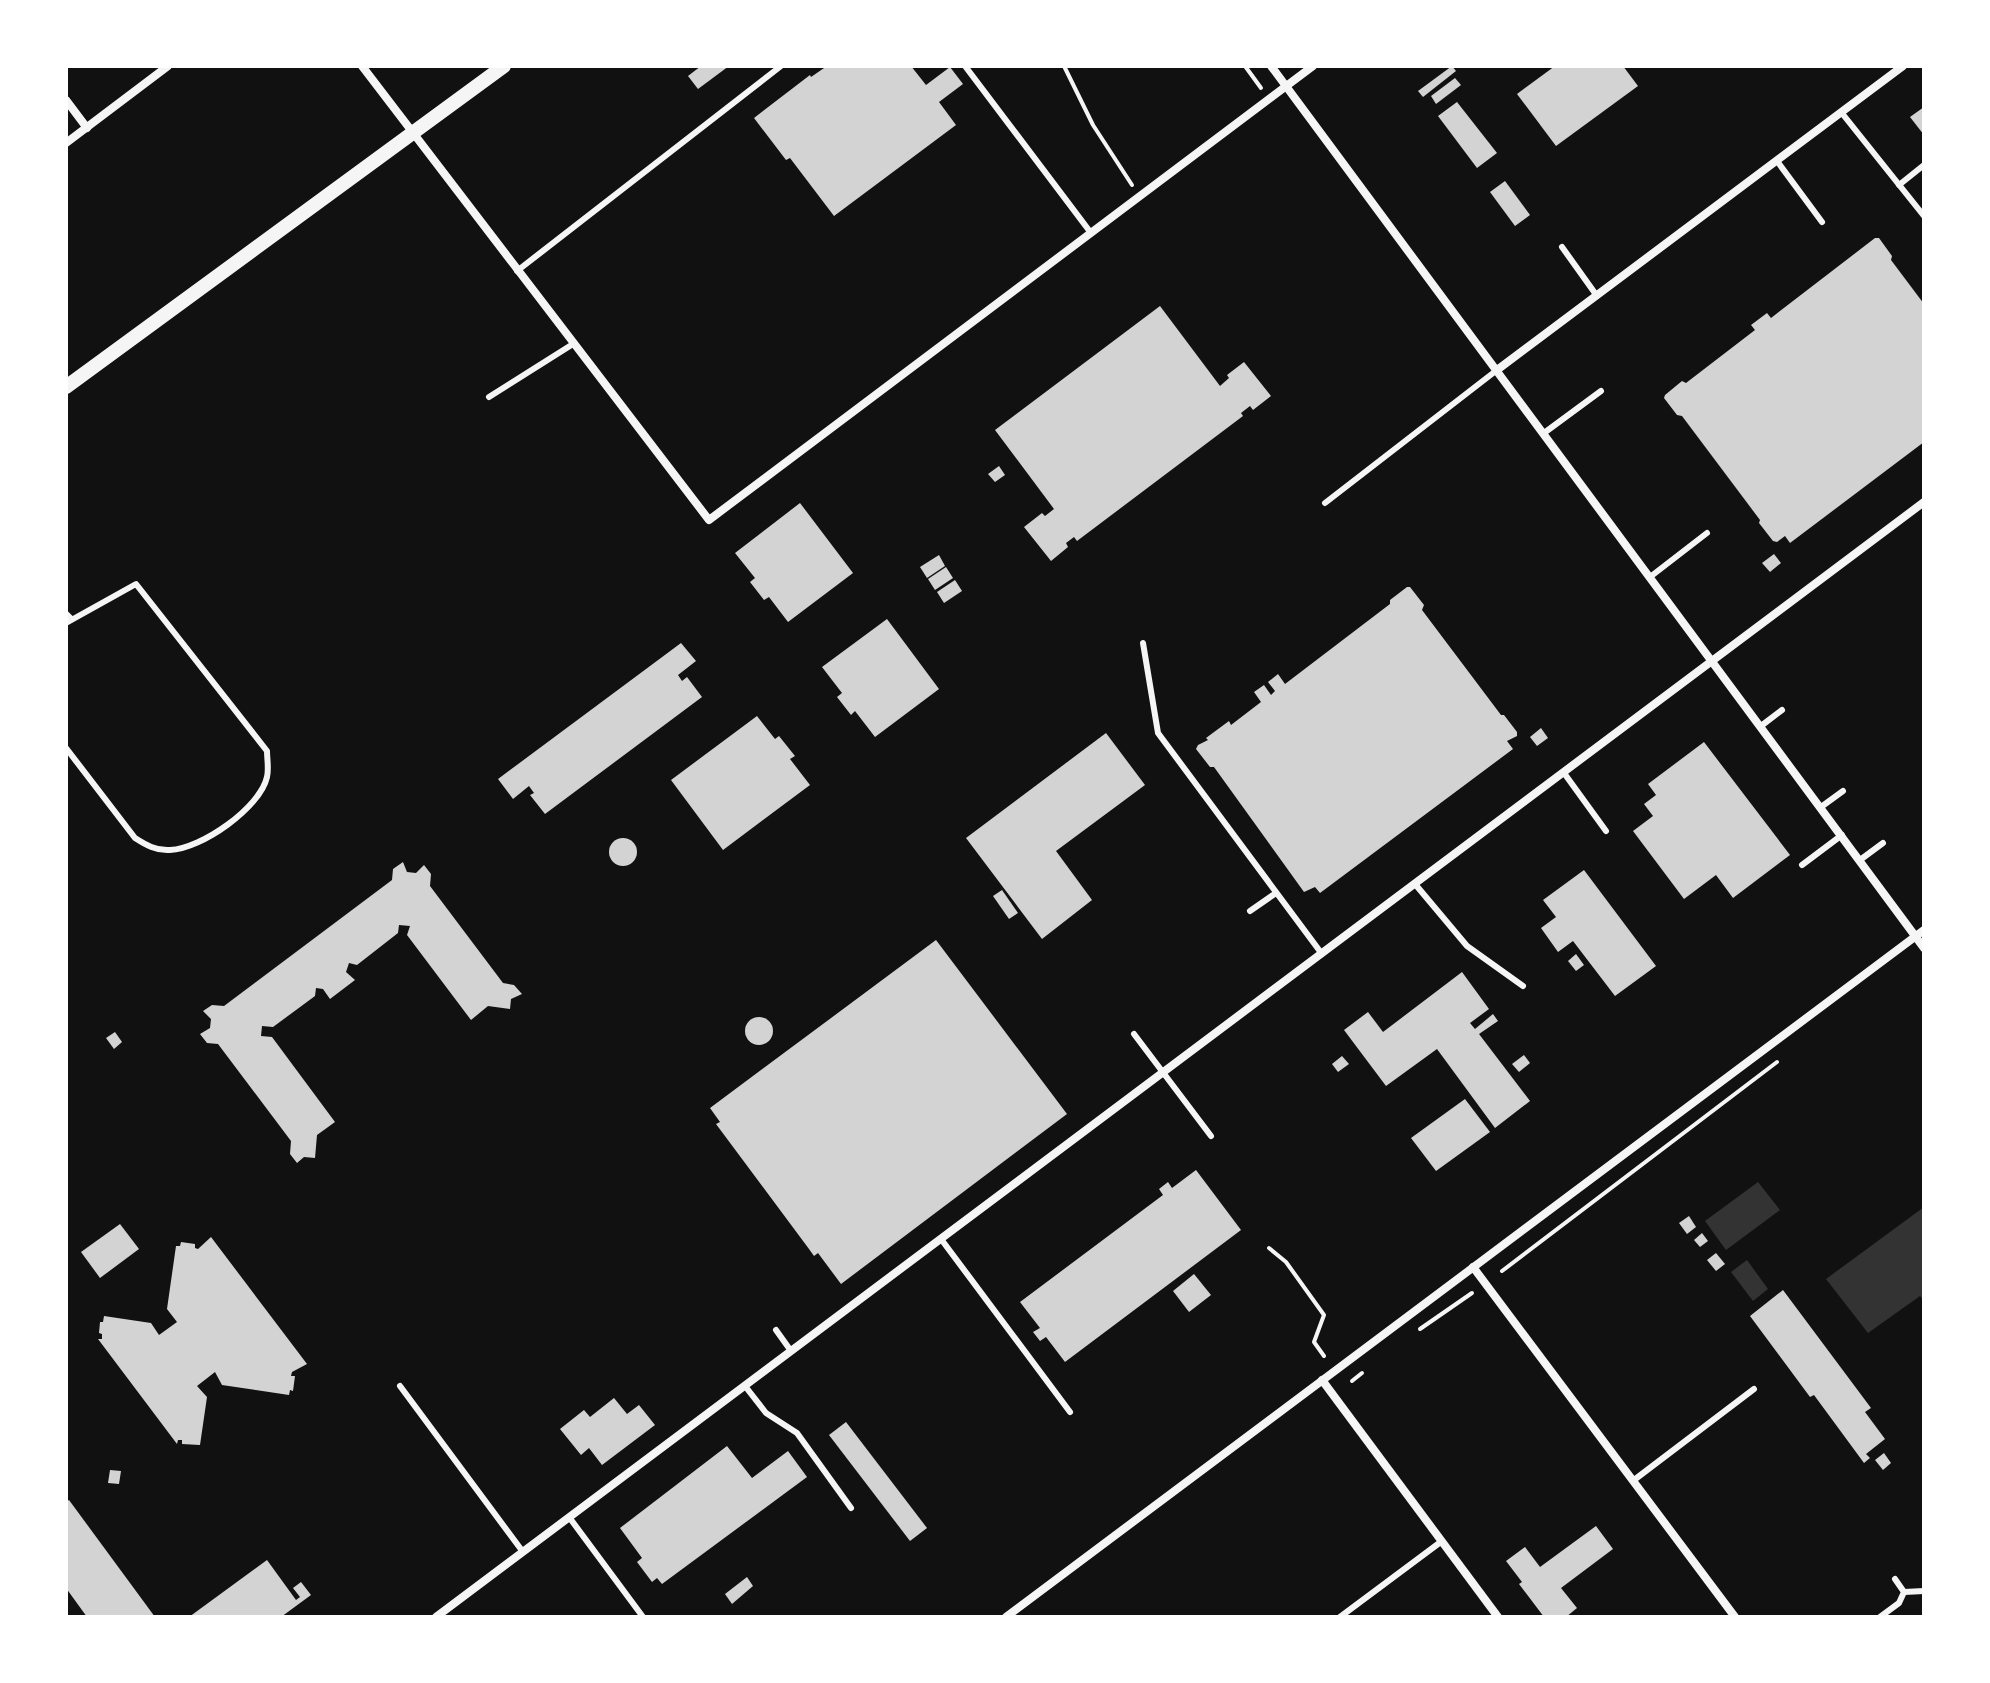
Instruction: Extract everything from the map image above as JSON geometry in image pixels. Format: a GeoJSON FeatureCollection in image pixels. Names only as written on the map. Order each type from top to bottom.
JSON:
{"type":"FeatureCollection","features":[{"type":"Feature","properties":{"kind":"street"},"geometry":{"type":"LineString","coordinates":[[66,143],[168,66]]}},
{"type":"Feature","properties":{"kind":"street"},"geometry":{"type":"LineString","coordinates":[[362,66],[709,520],[1313,66]]}},
{"type":"Feature","properties":{"kind":"street"},"geometry":{"type":"LineString","coordinates":[[66,387],[504,66]]}},
{"type":"Feature","properties":{"kind":"street"},"geometry":{"type":"LineString","coordinates":[[1271,66],[1924,948]]}},
{"type":"Feature","properties":{"kind":"street"},"geometry":{"type":"LineString","coordinates":[[1497,370],[1903,66]]}},
{"type":"Feature","properties":{"kind":"street"},"geometry":{"type":"LineString","coordinates":[[66,100],[87,128]]}},
{"type":"Feature","properties":{"kind":"street"},"geometry":{"type":"LineString","coordinates":[[436,1617],[1924,502]]}},
{"type":"Feature","properties":{"kind":"street"},"geometry":{"type":"LineString","coordinates":[[1006,1617],[1924,930]]}},
{"type":"Feature","properties":{"kind":"street"},"geometry":{"type":"LineString","coordinates":[[1473,1267],[1735,1617]]}},
{"type":"Feature","properties":{"kind":"street"},"geometry":{"type":"LineString","coordinates":[[1322,1380],[1498,1617]]}},
{"type":"Feature","properties":{"kind":"lane"},"geometry":{"type":"LineString","coordinates":[[517,271],[781,66]]}},
{"type":"Feature","properties":{"kind":"lane"},"geometry":{"type":"LineString","coordinates":[[965,66],[1091,233]]}},
{"type":"Feature","properties":{"kind":"lane"},"geometry":{"type":"LineString","coordinates":[[1841,112],[1924,216]]}},
{"type":"Feature","properties":{"kind":"lane"},"geometry":{"type":"LineString","coordinates":[[1777,161],[1822,222]]}},
{"type":"Feature","properties":{"kind":"lane"},"geometry":{"type":"LineString","coordinates":[[1899,185],[1924,165]]}},
{"type":"Feature","properties":{"kind":"lane"},"geometry":{"type":"LineString","coordinates":[[1562,247],[1597,296]]}},
{"type":"Feature","properties":{"kind":"lane"},"geometry":{"type":"LineString","coordinates":[[489,397],[573,344]]}},
{"type":"Feature","properties":{"kind":"lane"},"geometry":{"type":"LineString","coordinates":[[1325,503],[1497,370]]}},
{"type":"Feature","properties":{"kind":"lane"},"geometry":{"type":"LineString","coordinates":[[1544,433],[1601,391]]}},
{"type":"Feature","properties":{"kind":"lane"},"geometry":{"type":"LineString","coordinates":[[1650,577],[1707,533]]}},
{"type":"Feature","properties":{"kind":"lane"},"geometry":{"type":"LineString","coordinates":[[66,748],[135,838],[148,847],[168,850],[186,848],[205,840],[229,823],[253,801],[268,775],[267,751],[136,584],[67,619]]}},
{"type":"Feature","properties":{"kind":"lane"},"geometry":{"type":"LineString","coordinates":[[1143,643],[1158,733],[1322,954]]}},
{"type":"Feature","properties":{"kind":"lane"},"geometry":{"type":"LineString","coordinates":[[1761,726],[1782,710]]}},
{"type":"Feature","properties":{"kind":"lane"},"geometry":{"type":"LineString","coordinates":[[1564,773],[1606,831]]}},
{"type":"Feature","properties":{"kind":"lane"},"geometry":{"type":"LineString","coordinates":[[1821,807],[1843,791]]}},
{"type":"Feature","properties":{"kind":"lane"},"geometry":{"type":"LineString","coordinates":[[1802,865],[1842,835]]}},
{"type":"Feature","properties":{"kind":"lane"},"geometry":{"type":"LineString","coordinates":[[1860,860],[1883,843]]}},
{"type":"Feature","properties":{"kind":"lane"},"geometry":{"type":"LineString","coordinates":[[1415,884],[1467,946],[1523,986]]}},
{"type":"Feature","properties":{"kind":"lane"},"geometry":{"type":"LineString","coordinates":[[1250,911],[1276,893]]}},
{"type":"Feature","properties":{"kind":"lane"},"geometry":{"type":"LineString","coordinates":[[1134,1034],[1211,1136]]}},
{"type":"Feature","properties":{"kind":"lane"},"geometry":{"type":"LineString","coordinates":[[941,1239],[1070,1412]]}},
{"type":"Feature","properties":{"kind":"lane"},"geometry":{"type":"LineString","coordinates":[[776,1330],[791,1351]]}},
{"type":"Feature","properties":{"kind":"lane"},"geometry":{"type":"LineString","coordinates":[[400,1386],[523,1552]]}},
{"type":"Feature","properties":{"kind":"lane"},"geometry":{"type":"LineString","coordinates":[[745,1386],[766,1413],[797,1433],[851,1508]]}},
{"type":"Feature","properties":{"kind":"lane"},"geometry":{"type":"LineString","coordinates":[[1634,1480],[1754,1389]]}},
{"type":"Feature","properties":{"kind":"lane"},"geometry":{"type":"LineString","coordinates":[[569,1517],[643,1617]]}},
{"type":"Feature","properties":{"kind":"lane"},"geometry":{"type":"LineString","coordinates":[[1340,1617],[1442,1541]]}},
{"type":"Feature","properties":{"kind":"lane"},"geometry":{"type":"LineString","coordinates":[[1895,1579],[1904,1592]]}},
{"type":"Feature","properties":{"kind":"lane"},"geometry":{"type":"LineString","coordinates":[[1904,1592],[1924,1591]]}},
{"type":"Feature","properties":{"kind":"lane"},"geometry":{"type":"LineString","coordinates":[[1880,1617],[1899,1603],[1904,1592]]}},
{"type":"Feature","properties":{"kind":"path"},"geometry":{"type":"LineString","coordinates":[[1064,66],[1093,125],[1141,196]]}},
{"type":"Feature","properties":{"kind":"path"},"geometry":{"type":"LineString","coordinates":[[1245,66],[1269,99]]}},
{"type":"Feature","properties":{"kind":"path"},"geometry":{"type":"LineString","coordinates":[[1502,1271],[1782,1059]]}},
{"type":"Feature","properties":{"kind":"path"},"geometry":{"type":"LineString","coordinates":[[1269,1248],[1286,1262],[1324,1315],[1314,1342],[1324,1356]]}},
{"type":"Feature","properties":{"kind":"shaded area"},"geometry":{"type":"Polygon","coordinates":[[[1758,1182],[1780,1210],[1726,1250],[1705,1221],[1758,1182]]]}},
{"type":"Feature","properties":{"kind":"shaded area"},"geometry":{"type":"Polygon","coordinates":[[[1924,1207],[1924,1301],[1920,1296],[1868,1333],[1826,1279],[1924,1207]]]}},
{"type":"Feature","properties":{"kind":"shaded area"},"geometry":{"type":"Polygon","coordinates":[[[1747,1260],[1768,1289],[1753,1301],[1731,1272],[1747,1260]]]}},
{"type":"Feature","properties":{"kind":"building"},"geometry":{"type":"Polygon","coordinates":[[[701,66],[729,66],[698,89],[688,76],[701,66]]]}},
{"type":"Feature","properties":{"kind":"building"},"geometry":{"type":"Polygon","coordinates":[[[827,66],[911,66],[926,85],[950,67],[963,84],[939,102],[956,125],[834,216],[790,158],[786,160],[754,118],[810,75],[827,66]]]}},
{"type":"Feature","properties":{"kind":"building"},"geometry":{"type":"Polygon","coordinates":[[[1452,66],[1456,71],[1423,97],[1418,91],[1452,66]]]}},
{"type":"Feature","properties":{"kind":"building"},"geometry":{"type":"Polygon","coordinates":[[[1555,66],[1623,66],[1638,86],[1556,146],[1517,94],[1555,66]]]}},
{"type":"Feature","properties":{"kind":"building"},"geometry":{"type":"Polygon","coordinates":[[[1455,78],[1461,85],[1436,104],[1431,96],[1455,78]]]}},
{"type":"Feature","properties":{"kind":"building"},"geometry":{"type":"Polygon","coordinates":[[[1457,102],[1497,153],[1477,168],[1438,116],[1457,102]]]}},
{"type":"Feature","properties":{"kind":"building"},"geometry":{"type":"Polygon","coordinates":[[[1924,107],[1924,135],[1910,117],[1924,107]]]}},
{"type":"Feature","properties":{"kind":"building"},"geometry":{"type":"Polygon","coordinates":[[[1505,181],[1530,215],[1515,226],[1490,192],[1505,181]]]}},
{"type":"Feature","properties":{"kind":"building"},"geometry":{"type":"Polygon","coordinates":[[[1879,238],[1892,256],[1891,260],[1924,304],[1924,442],[1790,543],[1785,536],[1777,542],[1773,541],[1682,416],[1677,415],[1664,398],[1665,395],[1682,381],[1686,383],[1755,330],[1751,325],[1767,313],[1771,318],[1879,238]]]}},
{"type":"Feature","properties":{"kind":"building"},"geometry":{"type":"Polygon","coordinates":[[[1160,306],[1220,386],[1229,378],[1227,375],[1244,362],[1271,396],[1253,410],[1250,406],[1241,413],[1243,416],[1077,541],[1074,537],[1066,543],[1068,547],[1051,561],[1024,527],[1042,513],[1045,516],[1054,509],[995,430],[1160,306]]]}},
{"type":"Feature","properties":{"kind":"building"},"geometry":{"type":"Polygon","coordinates":[[[999,466],[1005,475],[995,482],[988,474],[999,466]]]}},
{"type":"Feature","properties":{"kind":"building"},"geometry":{"type":"Polygon","coordinates":[[[800,503],[853,573],[788,622],[769,597],[764,600],[750,582],[755,578],[735,553],[800,503]]]}},
{"type":"Feature","properties":{"kind":"building"},"geometry":{"type":"Polygon","coordinates":[[[1774,554],[1781,563],[1770,572],[1762,563],[1774,554]]]}},
{"type":"Feature","properties":{"kind":"building"},"geometry":{"type":"Polygon","coordinates":[[[939,555],[945,566],[927,578],[920,567],[939,555]]]}},
{"type":"Feature","properties":{"kind":"building"},"geometry":{"type":"Polygon","coordinates":[[[946,567],[953,578],[935,590],[928,579],[946,567]]]}},
{"type":"Feature","properties":{"kind":"building"},"geometry":{"type":"Polygon","coordinates":[[[955,580],[962,591],[944,603],[937,592],[955,580]]]}},
{"type":"Feature","properties":{"kind":"building"},"geometry":{"type":"Polygon","coordinates":[[[1407,587],[1424,605],[1422,610],[1517,732],[1517,736],[1507,741],[1513,749],[1320,893],[1315,887],[1304,892],[1214,767],[1210,767],[1196,749],[1229,721],[1231,725],[1261,702],[1254,692],[1264,685],[1271,695],[1275,691],[1268,682],[1278,674],[1285,684],[1390,604],[1390,600],[1407,587]]]}},
{"type":"Feature","properties":{"kind":"building"},"geometry":{"type":"Polygon","coordinates":[[[887,619],[939,689],[875,737],[855,711],[851,715],[837,697],[842,693],[822,667],[887,619]]]}},
{"type":"Feature","properties":{"kind":"building"},"geometry":{"type":"Polygon","coordinates":[[[681,643],[696,661],[678,675],[682,681],[687,677],[702,697],[545,814],[530,795],[534,793],[529,786],[513,799],[498,779],[681,643]]]}},
{"type":"Feature","properties":{"kind":"building"},"geometry":{"type":"Polygon","coordinates":[[[757,716],[775,739],[779,736],[795,756],[790,759],[810,785],[723,850],[671,780],[757,716]]]}},
{"type":"Feature","properties":{"kind":"building"},"geometry":{"type":"Polygon","coordinates":[[[1541,728],[1548,738],[1537,746],[1530,737],[1541,728]]]}},
{"type":"Feature","properties":{"kind":"building"},"geometry":{"type":"Polygon","coordinates":[[[1106,733],[1145,785],[1056,851],[1092,900],[1042,939],[966,838],[1106,733]]]}},
{"type":"Feature","properties":{"kind":"building"},"geometry":{"type":"Polygon","coordinates":[[[1704,742],[1790,855],[1733,898],[1716,875],[1684,899],[1633,831],[1653,816],[1644,804],[1656,795],[1648,784],[1704,742]]]}},
{"type":"Feature","properties":{"kind":"building"},"geometry":{"type":"Polygon","coordinates":[[[623,838],[633,842],[637,852],[633,862],[623,866],[613,862],[609,852],[613,842],[623,838]]]}},
{"type":"Feature","properties":{"kind":"building"},"geometry":{"type":"Polygon","coordinates":[[[403,862],[407,872],[416,873],[424,865],[431,874],[430,886],[503,983],[514,985],[522,994],[511,999],[510,1009],[488,1006],[471,1020],[407,935],[410,926],[399,925],[398,933],[357,965],[349,963],[346,972],[355,980],[330,999],[323,989],[316,988],[315,996],[273,1027],[262,1026],[261,1036],[272,1037],[335,1122],[317,1135],[315,1158],[304,1157],[297,1163],[290,1154],[291,1141],[218,1044],[207,1043],[200,1034],[210,1028],[211,1019],[203,1011],[212,1005],[224,1006],[392,880],[393,869],[403,862]]]}},
{"type":"Feature","properties":{"kind":"building"},"geometry":{"type":"Polygon","coordinates":[[[1584,870],[1656,966],[1615,996],[1573,941],[1558,952],[1541,928],[1556,917],[1543,900],[1584,870]]]}},
{"type":"Feature","properties":{"kind":"building"},"geometry":{"type":"Polygon","coordinates":[[[1002,890],[1018,913],[1009,919],[993,896],[1002,890]]]}},
{"type":"Feature","properties":{"kind":"building"},"geometry":{"type":"Polygon","coordinates":[[[936,940],[1067,1114],[841,1284],[818,1253],[814,1256],[716,1124],[720,1122],[710,1108],[936,940]]]}},
{"type":"Feature","properties":{"kind":"building"},"geometry":{"type":"Polygon","coordinates":[[[1576,954],[1584,965],[1576,971],[1568,961],[1576,954]]]}},
{"type":"Feature","properties":{"kind":"building"},"geometry":{"type":"Polygon","coordinates":[[[1462,972],[1489,1009],[1470,1023],[1475,1029],[1493,1014],[1498,1021],[1479,1034],[1530,1101],[1495,1128],[1437,1049],[1386,1086],[1344,1030],[1368,1012],[1383,1032],[1462,972]]]}},
{"type":"Feature","properties":{"kind":"building"},"geometry":{"type":"Polygon","coordinates":[[[759,1017],[769,1021],[773,1031],[769,1041],[759,1045],[749,1041],[745,1031],[749,1021],[759,1017]]]}},
{"type":"Feature","properties":{"kind":"building"},"geometry":{"type":"Polygon","coordinates":[[[115,1032],[122,1042],[114,1049],[106,1038],[115,1032]]]}},
{"type":"Feature","properties":{"kind":"building"},"geometry":{"type":"Polygon","coordinates":[[[1524,1055],[1530,1063],[1519,1072],[1512,1064],[1524,1055]]]}},
{"type":"Feature","properties":{"kind":"building"},"geometry":{"type":"Polygon","coordinates":[[[1342,1056],[1349,1064],[1338,1072],[1332,1064],[1342,1056]]]}},
{"type":"Feature","properties":{"kind":"building"},"geometry":{"type":"Polygon","coordinates":[[[1465,1099],[1490,1132],[1436,1171],[1411,1138],[1465,1099]]]}},
{"type":"Feature","properties":{"kind":"building"},"geometry":{"type":"Polygon","coordinates":[[[1196,1170],[1241,1230],[1065,1362],[1046,1337],[1040,1341],[1033,1332],[1040,1328],[1020,1302],[1163,1195],[1159,1189],[1168,1182],[1172,1188],[1196,1170]]]}},
{"type":"Feature","properties":{"kind":"building"},"geometry":{"type":"Polygon","coordinates":[[[1689,1216],[1696,1227],[1687,1234],[1679,1223],[1689,1216]]]}},
{"type":"Feature","properties":{"kind":"building"},"geometry":{"type":"Polygon","coordinates":[[[120,1224],[139,1249],[100,1278],[81,1252],[120,1224]]]}},
{"type":"Feature","properties":{"kind":"building"},"geometry":{"type":"Polygon","coordinates":[[[1702,1233],[1708,1241],[1700,1247],[1694,1240],[1702,1233]]]}},
{"type":"Feature","properties":{"kind":"building"},"geometry":{"type":"Polygon","coordinates":[[[211,1237],[307,1364],[292,1372],[291,1376],[295,1376],[293,1391],[290,1390],[289,1395],[222,1385],[215,1372],[197,1386],[207,1397],[200,1445],[182,1444],[182,1440],[178,1440],[177,1444],[98,1339],[102,1339],[100,1322],[103,1322],[104,1316],[151,1323],[159,1335],[177,1322],[167,1309],[176,1246],[180,1246],[181,1242],[195,1244],[198,1249],[211,1237]]]}},
{"type":"Feature","properties":{"kind":"building"},"geometry":{"type":"Polygon","coordinates":[[[1716,1253],[1725,1264],[1716,1271],[1707,1260],[1716,1253]]]}},
{"type":"Feature","properties":{"kind":"building"},"geometry":{"type":"Polygon","coordinates":[[[1194,1274],[1211,1295],[1189,1312],[1173,1291],[1194,1274]]]}},
{"type":"Feature","properties":{"kind":"building"},"geometry":{"type":"Polygon","coordinates":[[[1783,1290],[1871,1408],[1865,1412],[1885,1439],[1866,1454],[1870,1458],[1864,1463],[1750,1316],[1783,1290]]]}},
{"type":"Feature","properties":{"kind":"building"},"geometry":{"type":"Polygon","coordinates":[[[614,1398],[627,1414],[639,1405],[655,1425],[602,1465],[589,1448],[581,1455],[560,1429],[584,1410],[590,1417],[614,1398]]]}},
{"type":"Feature","properties":{"kind":"building"},"geometry":{"type":"Polygon","coordinates":[[[846,1422],[927,1528],[910,1541],[829,1435],[846,1422]]]}},
{"type":"Feature","properties":{"kind":"building"},"geometry":{"type":"Polygon","coordinates":[[[727,1446],[752,1478],[788,1451],[807,1477],[662,1584],[657,1578],[652,1582],[637,1562],[642,1558],[620,1528],[727,1446]]]}},
{"type":"Feature","properties":{"kind":"building"},"geometry":{"type":"Polygon","coordinates":[[[1884,1453],[1891,1463],[1883,1470],[1875,1460],[1884,1453]]]}},
{"type":"Feature","properties":{"kind":"building"},"geometry":{"type":"Polygon","coordinates":[[[110,1470],[121,1471],[119,1484],[108,1483],[110,1470]]]}},
{"type":"Feature","properties":{"kind":"building"},"geometry":{"type":"Polygon","coordinates":[[[69,1500],[155,1617],[87,1617],[66,1588],[66,1502],[69,1500]]]}},
{"type":"Feature","properties":{"kind":"building"},"geometry":{"type":"Polygon","coordinates":[[[1596,1526],[1613,1549],[1561,1588],[1577,1608],[1566,1617],[1544,1617],[1506,1561],[1525,1547],[1540,1567],[1596,1526]]]}},
{"type":"Feature","properties":{"kind":"building"},"geometry":{"type":"Polygon","coordinates":[[[267,1560],[296,1600],[300,1597],[293,1588],[301,1582],[311,1595],[281,1617],[189,1617],[267,1560]]]}},
{"type":"Feature","properties":{"kind":"building"},"geometry":{"type":"Polygon","coordinates":[[[747,1577],[753,1586],[732,1604],[725,1594],[747,1577]]]}}]}
